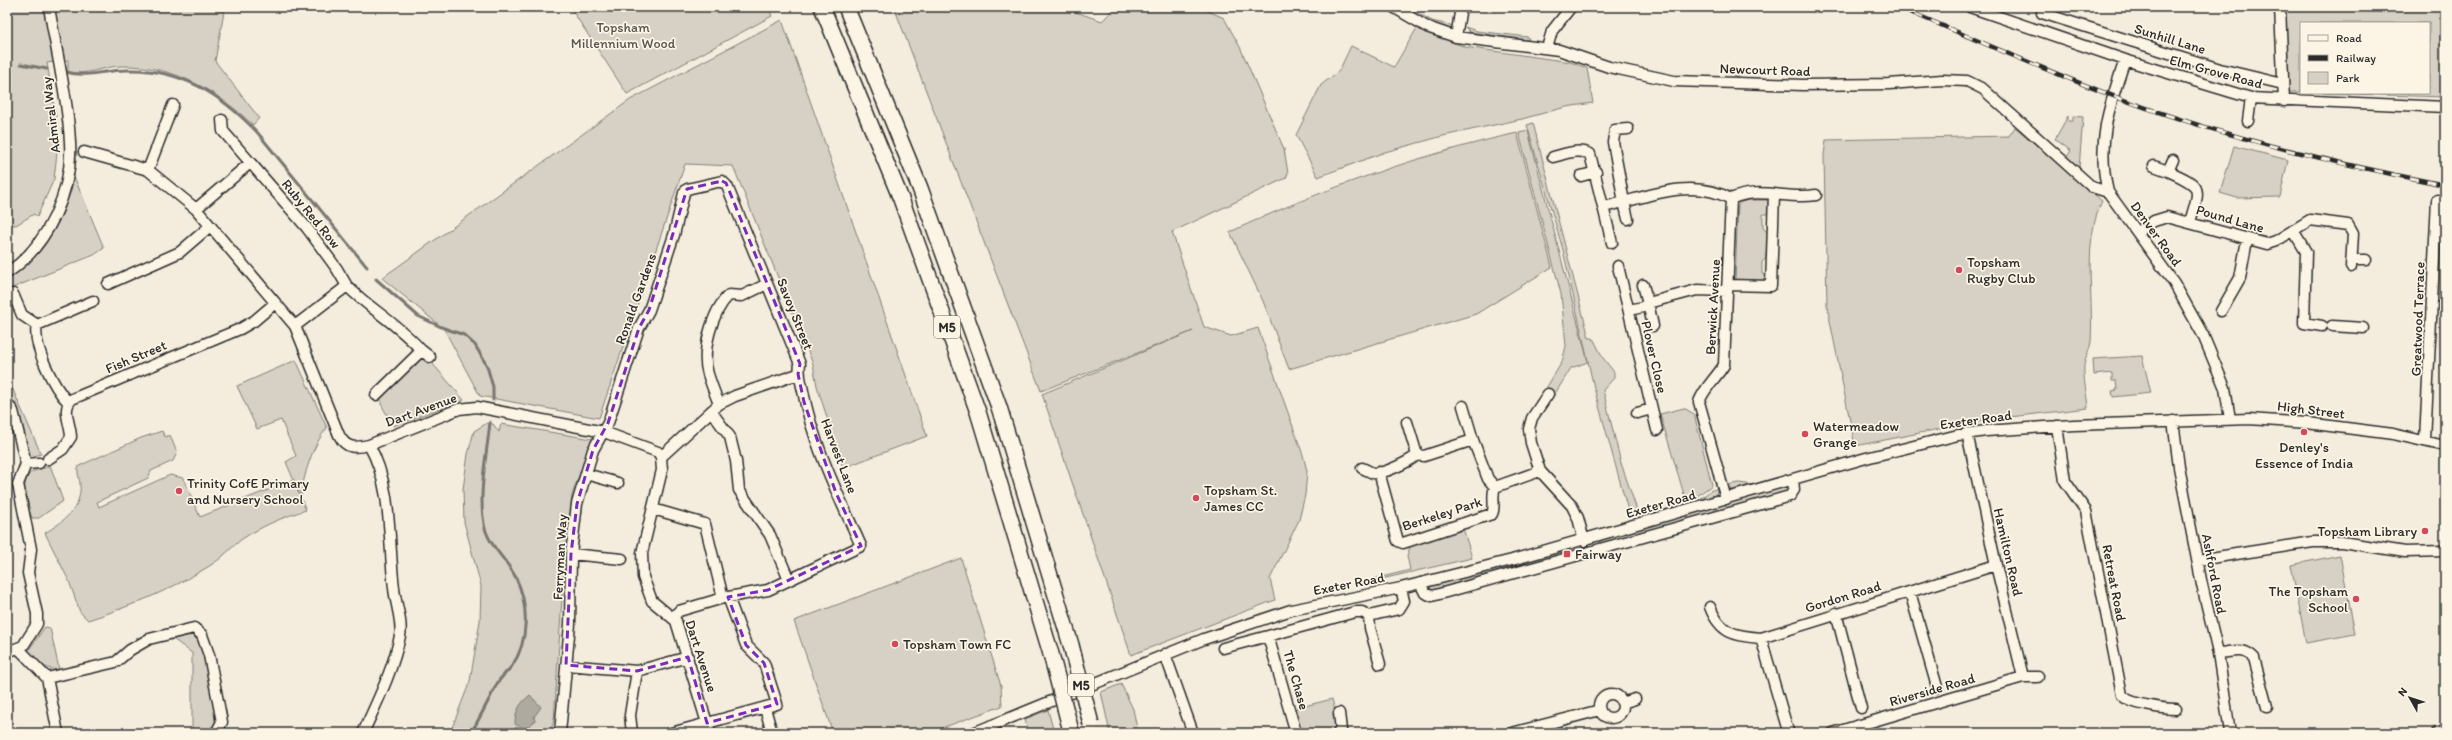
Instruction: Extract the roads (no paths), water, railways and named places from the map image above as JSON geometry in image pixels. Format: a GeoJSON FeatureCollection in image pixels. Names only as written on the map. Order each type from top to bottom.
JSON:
{"type":"FeatureCollection","features":[{"type":"Feature","properties":{"kind":"highway","name":"M5"},"geometry":{"type":"LineString","coordinates":[[822,7],[901,199],[975,405],[1051,654],[1071,732]]}},
{"type":"Feature","properties":{"kind":"highway","name":"M5"},"geometry":{"type":"LineString","coordinates":[[846,7],[920,188],[998,407],[1071,645],[1092,729]]}},
{"type":"Feature","properties":{"kind":"street","name":"Admiral Way"},"geometry":{"type":"LineString","coordinates":[[7,273],[22,262],[42,239],[55,214],[64,189],[70,142],[49,7]]}},
{"type":"Feature","properties":{"kind":"street","name":"Newcourt Road"},"geometry":{"type":"LineString","coordinates":[[1393,7],[1426,27],[1456,37],[1547,48],[1567,52],[1632,73],[1674,81],[1803,85],[1889,84],[1942,80],[1967,81],[1983,89],[2092,187],[2108,192]]}},
{"type":"Feature","properties":{"kind":"street"},"geometry":{"type":"LineString","coordinates":[[1456,37],[1461,7]]}},
{"type":"Feature","properties":{"kind":"street"},"geometry":{"type":"LineString","coordinates":[[1547,48],[1552,31],[1571,7]]}},
{"type":"Feature","properties":{"kind":"street","name":"Elm Grove Road"},"geometry":{"type":"LineString","coordinates":[[1970,7],[2125,60],[2251,98],[2284,101],[2445,108]]}},
{"type":"Feature","properties":{"kind":"street"},"geometry":{"type":"LineString","coordinates":[[2280,7],[2284,101]]}},
{"type":"Feature","properties":{"kind":"street","name":"Sunhill Lane"},"geometry":{"type":"LineString","coordinates":[[2042,13],[2220,69],[2283,84]]}},
{"type":"Feature","properties":{"kind":"street"},"geometry":{"type":"LineString","coordinates":[[2108,192],[2103,149],[2105,122],[2125,60]]}},
{"type":"Feature","properties":{"kind":"street"},"geometry":{"type":"LineString","coordinates":[[2248,121],[2251,98]]}},
{"type":"Feature","properties":{"kind":"street"},"geometry":{"type":"LineString","coordinates":[[148,170],[173,105]]}},
{"type":"Feature","properties":{"kind":"street","name":"Ruby Red Row"},"geometry":{"type":"LineString","coordinates":[[222,120],[223,131],[307,228],[337,269],[347,286],[365,304],[404,331],[421,350],[430,357]]}},
{"type":"Feature","properties":{"kind":"street"},"geometry":{"type":"LineString","coordinates":[[1628,129],[1615,130],[1613,142],[1628,219]]}},
{"type":"Feature","properties":{"kind":"street"},"geometry":{"type":"LineString","coordinates":[[1553,157],[1585,151],[1592,159],[1612,243]]}},
{"type":"Feature","properties":{"kind":"street","name":"Dart Avenue"},"geometry":{"type":"LineString","coordinates":[[84,152],[148,170],[196,209],[209,227],[274,304],[295,326],[341,440],[354,448],[369,445],[459,409],[477,407],[604,432],[651,448],[661,457],[662,470],[642,553],[644,577],[652,602],[673,617],[688,657],[708,728]]}},
{"type":"Feature","properties":{"kind":"street"},"geometry":{"type":"LineString","coordinates":[[2168,171],[2173,160]]}},
{"type":"Feature","properties":{"kind":"street"},"geometry":{"type":"LineString","coordinates":[[196,209],[250,163]]}},
{"type":"Feature","properties":{"kind":"street"},"geometry":{"type":"LineString","coordinates":[[2154,166],[2191,181],[2197,188],[2198,193],[2190,222]]}},
{"type":"Feature","properties":{"kind":"street"},"geometry":{"type":"LineString","coordinates":[[1581,176],[1596,172]]}},
{"type":"Feature","properties":{"kind":"street","name":"Savoy Street"},"geometry":{"type":"LineString","coordinates":[[701,187],[722,181],[726,183],[800,364],[798,374]]}},
{"type":"Feature","properties":{"kind":"street","name":"Ronald Gardens"},"geometry":{"type":"LineString","coordinates":[[604,432],[625,375],[639,328],[649,310],[676,229],[684,194],[686,189],[701,187]]}},
{"type":"Feature","properties":{"kind":"street"},"geometry":{"type":"LineString","coordinates":[[1604,207],[1674,189],[1698,188],[1731,199],[1754,193],[1807,197],[1816,195]]}},
{"type":"Feature","properties":{"kind":"street","name":"Denver Road"},"geometry":{"type":"LineString","coordinates":[[2108,192],[2174,283],[2203,335],[2226,388],[2230,419]]}},
{"type":"Feature","properties":{"kind":"street","name":"Plover Close"},"geometry":{"type":"LineString","coordinates":[[1629,310],[1643,307],[1648,303],[1697,290],[1771,286],[1774,194]]}},
{"type":"Feature","properties":{"kind":"street","name":"Berwick Avenue"},"geometry":{"type":"LineString","coordinates":[[1726,500],[1699,402],[1702,394],[1717,377],[1724,365],[1731,199]]}},
{"type":"Feature","properties":{"kind":"street","name":"Greatwood Terrace"},"geometry":{"type":"LineString","coordinates":[[2425,440],[2438,200]]}},
{"type":"Feature","properties":{"kind":"street","name":"Pound Lane"},"geometry":{"type":"LineString","coordinates":[[2138,232],[2162,218],[2190,222],[2247,240],[2271,244],[2310,220],[2345,224],[2353,234],[2352,264],[2366,260]]}},
{"type":"Feature","properties":{"kind":"street"},"geometry":{"type":"LineString","coordinates":[[108,284],[180,252],[209,227]]}},
{"type":"Feature","properties":{"kind":"street"},"geometry":{"type":"LineString","coordinates":[[2293,230],[2306,252],[2304,323],[2363,328]]}},
{"type":"Feature","properties":{"kind":"street"},"geometry":{"type":"LineString","coordinates":[[2221,311],[2240,278],[2247,240]]}},
{"type":"Feature","properties":{"kind":"street","name":"Plover Close"},"geometry":{"type":"LineString","coordinates":[[1618,266],[1657,430]]}},
{"type":"Feature","properties":{"kind":"street"},"geometry":{"type":"LineString","coordinates":[[719,404],[708,374],[709,335],[716,311],[729,295],[742,296],[767,284]]}},
{"type":"Feature","properties":{"kind":"street"},"geometry":{"type":"LineString","coordinates":[[1643,284],[1653,326]]}},
{"type":"Feature","properties":{"kind":"street"},"geometry":{"type":"LineString","coordinates":[[295,326],[347,286]]}},
{"type":"Feature","properties":{"kind":"street"},"geometry":{"type":"LineString","coordinates":[[13,294],[22,315],[37,326]]}},
{"type":"Feature","properties":{"kind":"street"},"geometry":{"type":"LineString","coordinates":[[37,326],[93,301]]}},
{"type":"Feature","properties":{"kind":"street","name":"Fish Street"},"geometry":{"type":"LineString","coordinates":[[68,402],[240,329],[254,321],[274,304]]}},
{"type":"Feature","properties":{"kind":"street"},"geometry":{"type":"LineString","coordinates":[[26,464],[44,461],[63,449],[71,437],[66,410],[68,402],[59,393],[38,347],[36,332],[37,326]]}},
{"type":"Feature","properties":{"kind":"street"},"geometry":{"type":"LineString","coordinates":[[376,395],[421,350]]}},
{"type":"Feature","properties":{"kind":"street"},"geometry":{"type":"LineString","coordinates":[[661,457],[719,404],[735,396],[798,374]]}},
{"type":"Feature","properties":{"kind":"street","name":"Harvest Lane"},"geometry":{"type":"LineString","coordinates":[[789,580],[861,546],[836,493],[804,402],[798,374]]}},
{"type":"Feature","properties":{"kind":"street"},"geometry":{"type":"LineString","coordinates":[[1548,394],[1532,418],[1529,429],[1531,443],[1540,471],[1572,506],[1578,518],[1584,541]]}},
{"type":"Feature","properties":{"kind":"street"},"geometry":{"type":"LineString","coordinates":[[7,404],[13,411],[26,464],[18,484],[31,549],[28,582],[38,618],[34,629],[19,649],[7,652]]}},
{"type":"Feature","properties":{"kind":"street","name":"Berkeley Park"},"geometry":{"type":"LineString","coordinates":[[1463,406],[1473,440],[1488,479],[1495,487]]}},
{"type":"Feature","properties":{"kind":"street","name":"Plover Close"},"geometry":{"type":"LineString","coordinates":[[1637,413],[1652,410]]}},
{"type":"Feature","properties":{"kind":"street"},"geometry":{"type":"LineString","coordinates":[[673,617],[679,611],[725,598],[768,590],[789,580],[770,535],[739,490],[736,461],[730,437],[711,411]]}},
{"type":"Feature","properties":{"kind":"street","name":"High Street"},"geometry":{"type":"LineString","coordinates":[[2173,421],[2230,419],[2307,423],[2425,440],[2445,446]]}},
{"type":"Feature","properties":{"kind":"street","name":"Exeter Road"},"geometry":{"type":"LineString","coordinates":[[973,733],[1165,654],[1291,610],[1401,588],[1584,541],[1793,479],[1967,434],[2057,426],[2173,421]]}},
{"type":"Feature","properties":{"kind":"street","name":"Ashford Road"},"geometry":{"type":"LineString","coordinates":[[2173,421],[2179,467],[2208,618],[2218,653],[2230,733]]}},
{"type":"Feature","properties":{"kind":"street"},"geometry":{"type":"LineString","coordinates":[[1407,422],[1417,455]]}},
{"type":"Feature","properties":{"kind":"street","name":"Retreat Road"},"geometry":{"type":"LineString","coordinates":[[2057,426],[2065,481],[2086,511],[2122,695],[2126,699],[2149,705],[2176,709]]}},
{"type":"Feature","properties":{"kind":"street","name":"Ferryman Way"},"geometry":{"type":"LineString","coordinates":[[560,733],[571,618],[571,554],[577,504],[594,450],[604,432]]}},
{"type":"Feature","properties":{"kind":"street","name":"Hamilton Road"},"geometry":{"type":"LineString","coordinates":[[1967,434],[2023,677]]}},
{"type":"Feature","properties":{"kind":"street"},"geometry":{"type":"LineString","coordinates":[[1362,468],[1373,473],[1379,472],[1410,461],[1417,455],[1424,456],[1473,440]]}},
{"type":"Feature","properties":{"kind":"street"},"geometry":{"type":"LineString","coordinates":[[363,733],[393,662],[400,634],[390,556],[389,513],[376,457],[369,445]]}},
{"type":"Feature","properties":{"kind":"street","name":"Berkeley Park"},"geometry":{"type":"LineString","coordinates":[[1379,472],[1398,541],[1403,543],[1492,514],[1494,510],[1492,494],[1495,487],[1540,471]]}},
{"type":"Feature","properties":{"kind":"street"},"geometry":{"type":"LineString","coordinates":[[586,474],[618,483]]}},
{"type":"Feature","properties":{"kind":"street"},"geometry":{"type":"LineString","coordinates":[[1420,583],[1424,593],[1432,596],[1682,527],[1790,496],[1795,488],[1793,479]]}},
{"type":"Feature","properties":{"kind":"street"},"geometry":{"type":"LineString","coordinates":[[653,509],[705,524],[725,598],[746,645],[764,663],[777,704],[708,728],[671,733]]}},
{"type":"Feature","properties":{"kind":"street"},"geometry":{"type":"LineString","coordinates":[[2198,560],[2313,542],[2342,542],[2406,552],[2445,551]]}},
{"type":"Feature","properties":{"kind":"street"},"geometry":{"type":"LineString","coordinates":[[571,554],[622,559]]}},
{"type":"Feature","properties":{"kind":"street","name":"Gordon Road"},"geometry":{"type":"LineString","coordinates":[[1761,638],[1836,613],[1996,565]]}},
{"type":"Feature","properties":{"kind":"street","name":"The Chase"},"geometry":{"type":"LineString","coordinates":[[1223,648],[1354,612],[1362,612],[1369,616],[1400,607],[1404,601],[1401,588]]}},
{"type":"Feature","properties":{"kind":"street"},"geometry":{"type":"LineString","coordinates":[[1910,592],[1937,687]]}},
{"type":"Feature","properties":{"kind":"street"},"geometry":{"type":"LineString","coordinates":[[1710,607],[1718,625],[1725,630],[1761,638],[1788,731]]}},
{"type":"Feature","properties":{"kind":"street"},"geometry":{"type":"LineString","coordinates":[[1836,613],[1861,708]]}},
{"type":"Feature","properties":{"kind":"street"},"geometry":{"type":"LineString","coordinates":[[1369,616],[1370,628],[1380,664]]}},
{"type":"Feature","properties":{"kind":"street"},"geometry":{"type":"LineString","coordinates":[[47,678],[116,662],[130,650],[149,639],[194,628],[202,635],[209,655],[222,722],[216,733]]}},
{"type":"Feature","properties":{"kind":"street","name":"The Chase"},"geometry":{"type":"LineString","coordinates":[[1268,636],[1296,733]]}},
{"type":"Feature","properties":{"kind":"street"},"geometry":{"type":"LineString","coordinates":[[19,649],[47,678],[58,733]]}},
{"type":"Feature","properties":{"kind":"street"},"geometry":{"type":"LineString","coordinates":[[2218,653],[2240,650],[2250,654],[2254,658],[2267,707]]}},
{"type":"Feature","properties":{"kind":"street"},"geometry":{"type":"LineString","coordinates":[[1165,654],[1193,733]]}},
{"type":"Feature","properties":{"kind":"street"},"geometry":{"type":"LineString","coordinates":[[566,665],[637,671],[688,657]]}},
{"type":"Feature","properties":{"kind":"street"},"geometry":{"type":"LineString","coordinates":[[632,733],[630,715],[637,671]]}},
{"type":"Feature","properties":{"kind":"street","name":"Riverside Road"},"geometry":{"type":"LineString","coordinates":[[1833,733],[2023,677],[2038,677]]}},
{"type":"Feature","properties":{"kind":"street"},"geometry":{"type":"LineString","coordinates":[[1613,695],[1622,703],[1620,713],[1614,717],[1604,716],[1600,710],[1600,702],[1605,696],[1613,695]]}},
{"type":"Feature","properties":{"kind":"street"},"geometry":{"type":"LineString","coordinates":[[1622,703],[1635,699]]}},
{"type":"Feature","properties":{"kind":"street"},"geometry":{"type":"LineString","coordinates":[[765,708],[772,733]]}},
{"type":"Feature","properties":{"kind":"street"},"geometry":{"type":"LineString","coordinates":[[1512,733],[1600,710]]}},
{"type":"Feature","properties":{"kind":"street"},"geometry":{"type":"LineString","coordinates":[[1339,713],[1342,732]]}},
{"type":"Feature","properties":{"kind":"street"},"geometry":{"type":"LineString","coordinates":[[2437,733],[2445,731]]}},
{"type":"Feature","properties":{"kind":"waterway"},"geometry":{"type":"LineString","coordinates":[[21,64],[47,69]]}},
{"type":"Feature","properties":{"kind":"waterway"},"geometry":{"type":"LineString","coordinates":[[66,72],[81,74],[118,70],[146,71],[181,79],[214,95],[243,118],[257,132],[367,267]]}},
{"type":"Feature","properties":{"kind":"waterway"},"geometry":{"type":"LineString","coordinates":[[376,279],[418,316],[441,327],[464,335],[475,345],[487,366],[493,387],[493,400]]}},
{"type":"Feature","properties":{"kind":"waterway"},"geometry":{"type":"LineString","coordinates":[[471,733],[498,682],[512,666],[518,656],[522,646],[525,623],[523,600],[516,578],[489,539],[484,524],[482,512],[482,487],[490,422]]}},
{"type":"Feature","properties":{"kind":"railway"},"geometry":{"type":"LineString","coordinates":[[1898,7],[2067,78],[2163,114],[2283,149],[2445,185]]}},
{"type":"Feature","properties":{"kind":"place","name":"Topsham Rugby Club"},"geometry":{"type":"Point","coordinates":[1959,270]}},
{"type":"Feature","properties":{"kind":"place","name":"Denley's Essence of India"},"geometry":{"type":"Point","coordinates":[2304,432]}},
{"type":"Feature","properties":{"kind":"place","name":"Watermeadow Grange"},"geometry":{"type":"Point","coordinates":[1805,434]}},
{"type":"Feature","properties":{"kind":"place","name":"Trinity CofE Primary and Nursery School"},"geometry":{"type":"Point","coordinates":[179,491]}},
{"type":"Feature","properties":{"kind":"place","name":"Topsham St. James CC"},"geometry":{"type":"Point","coordinates":[1196,498]}},
{"type":"Feature","properties":{"kind":"place","name":"Topsham Library"},"geometry":{"type":"Point","coordinates":[2425,531]}},
{"type":"Feature","properties":{"kind":"place","name":"Fairway"},"geometry":{"type":"Point","coordinates":[1567,554]}},
{"type":"Feature","properties":{"kind":"place","name":"The Topsham School"},"geometry":{"type":"Point","coordinates":[2356,599]}},
{"type":"Feature","properties":{"kind":"place","name":"Topsham Town FC"},"geometry":{"type":"Point","coordinates":[895,644]}},
{"type":"Feature","properties":{"kind":"park label","name":"Topsham Millennium Wood"},"geometry":{"type":"Point","coordinates":[623,36]}}]}
